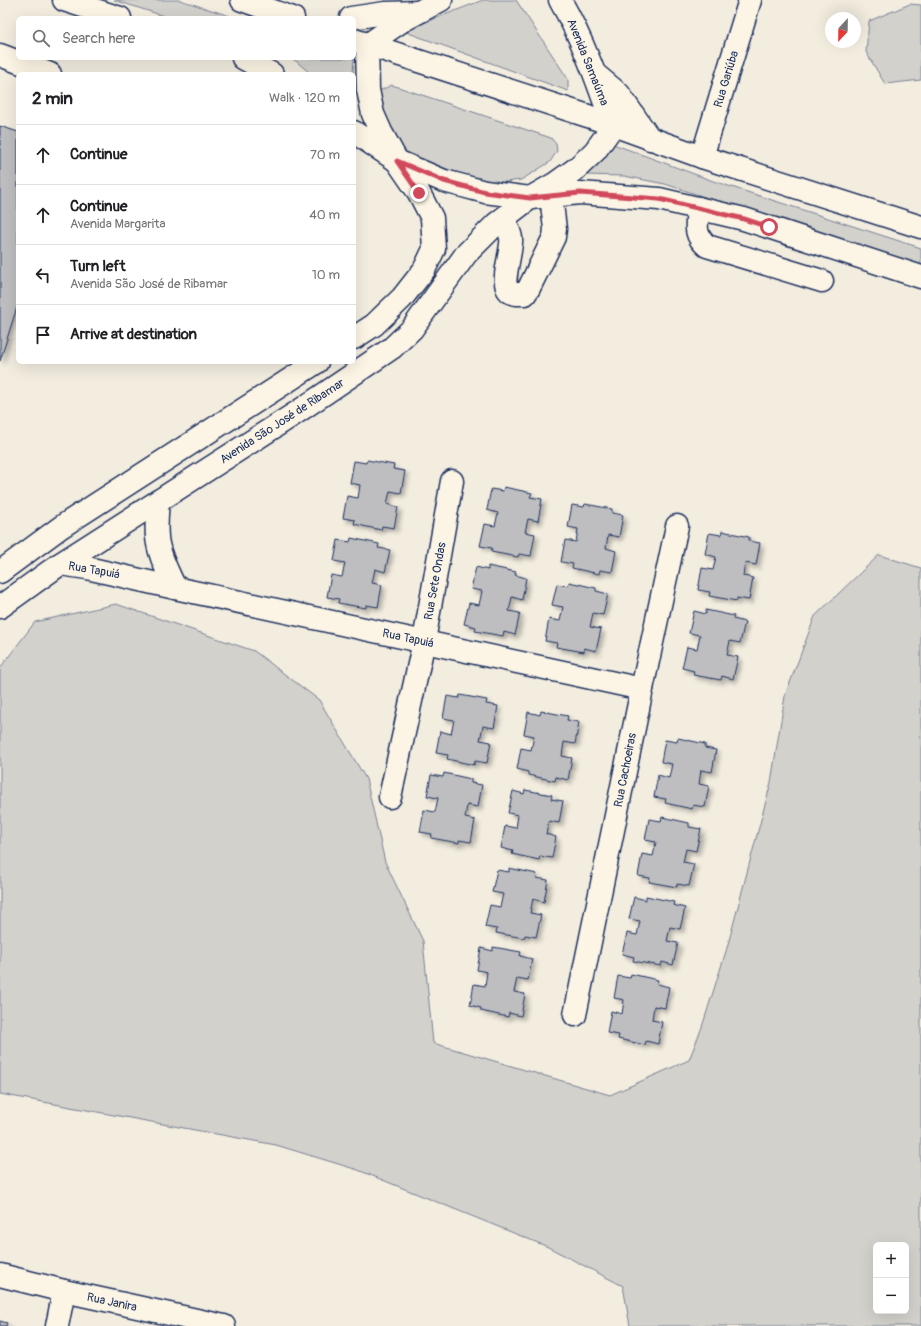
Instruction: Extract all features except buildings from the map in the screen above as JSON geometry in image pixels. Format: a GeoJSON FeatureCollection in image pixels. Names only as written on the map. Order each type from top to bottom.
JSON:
{"type":"FeatureCollection","features":[{"type":"Feature","properties":{"kind":"street"},"geometry":{"type":"LineString","coordinates":[[64,0],[114,16]]}},
{"type":"Feature","properties":{"kind":"street"},"geometry":{"type":"LineString","coordinates":[[242,0],[274,5],[290,16]]}},
{"type":"Feature","properties":{"kind":"street"},"geometry":{"type":"LineString","coordinates":[[361,42],[441,0]]}},
{"type":"Feature","properties":{"kind":"street","name":"Avenida Samaúma"},"geometry":{"type":"LineString","coordinates":[[560,0],[569,16],[595,74],[613,126]]}},
{"type":"Feature","properties":{"kind":"street","name":"Rua Gariúba"},"geometry":{"type":"LineString","coordinates":[[702,157],[750,0]]}},
{"type":"Feature","properties":{"kind":"street"},"geometry":{"type":"LineString","coordinates":[[356,17],[385,13],[418,12]]}},
{"type":"Feature","properties":{"kind":"street"},"geometry":{"type":"LineString","coordinates":[[361,42],[702,157],[921,227]]}},
{"type":"Feature","properties":{"kind":"street"},"geometry":{"type":"LineString","coordinates":[[356,337],[374,325],[393,308],[424,270],[434,249],[432,218],[419,193],[397,161],[380,132],[373,114],[361,42]]}},
{"type":"Feature","properties":{"kind":"street"},"geometry":{"type":"LineString","coordinates":[[0,55],[45,72]]}},
{"type":"Feature","properties":{"kind":"street"},"geometry":{"type":"LineString","coordinates":[[247,60],[268,72]]}},
{"type":"Feature","properties":{"kind":"street"},"geometry":{"type":"LineString","coordinates":[[595,74],[619,94],[650,139]]}},
{"type":"Feature","properties":{"kind":"street","name":"Avenida São José de Ribamar"},"geometry":{"type":"LineString","coordinates":[[0,607],[60,564],[290,417],[392,348],[412,329],[466,254],[496,224],[540,197],[577,168],[595,151],[613,126]]}},
{"type":"Feature","properties":{"kind":"street"},"geometry":{"type":"LineString","coordinates":[[356,133],[397,161],[444,181],[485,192],[540,197],[580,193],[659,199],[744,219],[921,277]]}},
{"type":"Feature","properties":{"kind":"street"},"geometry":{"type":"LineString","coordinates":[[504,218],[512,239],[507,264],[506,285],[509,291],[516,294],[525,294],[554,237],[555,229],[540,197]]}},
{"type":"Feature","properties":{"kind":"street"},"geometry":{"type":"LineString","coordinates":[[698,208],[697,231],[700,239],[707,246],[822,281]]}},
{"type":"Feature","properties":{"kind":"street"},"geometry":{"type":"LineString","coordinates":[[393,308],[412,329]]}},
{"type":"Feature","properties":{"kind":"street"},"geometry":{"type":"LineString","coordinates":[[0,572],[61,526],[314,364]]}},
{"type":"Feature","properties":{"kind":"street","name":"Rua Sete Ondas"},"geometry":{"type":"LineString","coordinates":[[390,797],[424,641],[452,481]]}},
{"type":"Feature","properties":{"kind":"street"},"geometry":{"type":"LineString","coordinates":[[103,499],[120,525]]}},
{"type":"Feature","properties":{"kind":"street"},"geometry":{"type":"LineString","coordinates":[[158,501],[158,544],[162,561],[175,588]]}},
{"type":"Feature","properties":{"kind":"street","name":"Rua Cachoeiras"},"geometry":{"type":"LineString","coordinates":[[575,1015],[677,526]]}},
{"type":"Feature","properties":{"kind":"street","name":"Rua Tapuiá"},"geometry":{"type":"LineString","coordinates":[[60,564],[88,568],[642,689]]}},
{"type":"Feature","properties":{"kind":"street","name":"Rua Janira"},"geometry":{"type":"LineString","coordinates":[[0,1276],[224,1326]]}},
{"type":"Feature","properties":{"kind":"street"},"geometry":{"type":"LineString","coordinates":[[57,1326],[64,1291]]}},
{"type":"Feature","properties":{"kind":"shaded area"},"geometry":{"type":"Polygon","coordinates":[[[114,0],[180,0],[230,16],[164,16],[114,0]]]}},
{"type":"Feature","properties":{"kind":"shaded area"},"geometry":{"type":"Polygon","coordinates":[[[483,0],[516,0],[568,79],[568,91],[403,31],[483,0]]]}},
{"type":"Feature","properties":{"kind":"shaded area"},"geometry":{"type":"Polygon","coordinates":[[[910,4],[921,5],[921,80],[885,84],[866,52],[869,21],[910,4]]]}},
{"type":"Feature","properties":{"kind":"shaded area"},"geometry":{"type":"Polygon","coordinates":[[[294,60],[354,60],[353,72],[309,72],[294,60]]]}},
{"type":"Feature","properties":{"kind":"shaded area"},"geometry":{"type":"Polygon","coordinates":[[[392,85],[551,138],[556,144],[557,151],[550,162],[521,180],[490,184],[404,154],[375,106],[381,90],[392,85]]]}},
{"type":"Feature","properties":{"kind":"shaded area"},"geometry":{"type":"Polygon","coordinates":[[[613,144],[713,181],[921,248],[921,267],[665,184],[624,176],[583,175],[613,144]]]}},
{"type":"Feature","properties":{"kind":"shaded area"},"geometry":{"type":"Polygon","coordinates":[[[879,555],[921,568],[921,1326],[630,1326],[623,1286],[548,1247],[358,1170],[276,1145],[0,1094],[0,668],[35,622],[116,604],[254,651],[319,700],[366,779],[385,862],[423,941],[433,1043],[610,1095],[689,1060],[702,1027],[727,948],[771,782],[785,696],[815,616],[879,555]]]}},
{"type":"Feature","properties":{"kind":"route"},"geometry":{"type":"LineString","coordinates":[[419,193],[397,161],[444,181],[485,192],[530,198],[580,193],[659,199],[744,219],[769,227]]}}]}
